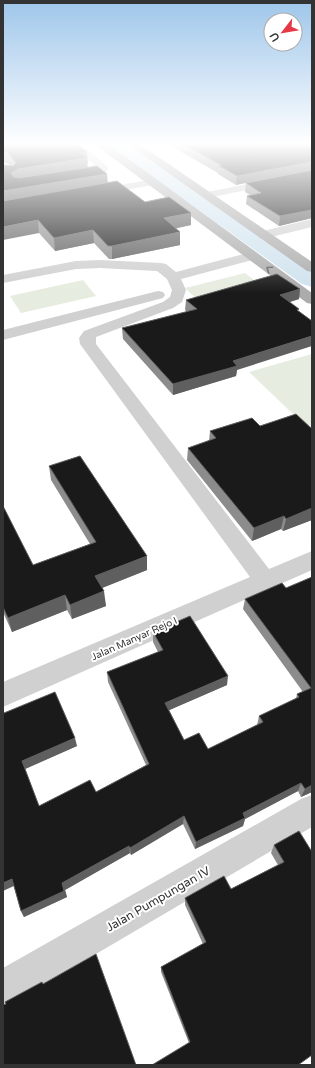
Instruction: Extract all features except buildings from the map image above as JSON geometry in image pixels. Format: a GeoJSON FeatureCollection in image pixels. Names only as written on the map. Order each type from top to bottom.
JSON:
{"type":"FeatureCollection","features":[{"type":"Feature","properties":{"kind":"main road"},"geometry":{"type":"LineString","coordinates":[[170,193],[209,220],[238,247],[312,300]]}},
{"type":"Feature","properties":{"kind":"main road"},"geometry":{"type":"LineString","coordinates":[[204,193],[232,216],[312,268]]}},
{"type":"Feature","properties":{"kind":"main road"},"geometry":{"type":"LineString","coordinates":[[209,220],[232,216]]}},
{"type":"Feature","properties":{"kind":"street"},"geometry":{"type":"LineString","coordinates":[[89,194],[95,193]]}},
{"type":"Feature","properties":{"kind":"street"},"geometry":{"type":"LineString","coordinates":[[207,195],[218,193]]}},
{"type":"Feature","properties":{"kind":"street"},"geometry":{"type":"LineString","coordinates":[[263,235],[312,223]]}},
{"type":"Feature","properties":{"kind":"street"},"geometry":{"type":"LineString","coordinates":[[3,335],[238,247]]}},
{"type":"Feature","properties":{"kind":"street"},"geometry":{"type":"LineString","coordinates":[[3,279],[76,265],[107,264],[174,272],[251,256]]}},
{"type":"Feature","properties":{"kind":"street"},"geometry":{"type":"LineString","coordinates":[[174,272],[177,299],[168,305],[90,334],[87,338],[88,344],[265,580]]}},
{"type":"Feature","properties":{"kind":"street","name":"Jalan Manyar Rejo I"},"geometry":{"type":"LineString","coordinates":[[3,695],[312,560]]}},
{"type":"Feature","properties":{"kind":"street","name":"Jalan Pumpungan IV"},"geometry":{"type":"LineString","coordinates":[[3,988],[312,810]]}},
{"type":"Feature","properties":{"kind":"shaded area"},"geometry":{"type":"Polygon","coordinates":[[[245,273],[263,287],[201,303],[185,288],[245,273]]]}},
{"type":"Feature","properties":{"kind":"shaded area"},"geometry":{"type":"Polygon","coordinates":[[[83,280],[96,296],[21,313],[10,296],[83,280]]]}},
{"type":"Feature","properties":{"kind":"shaded area"},"geometry":{"type":"Polygon","coordinates":[[[312,354],[312,432],[249,372],[312,354]]]}},
{"type":"Feature","properties":{"kind":"waterway"},"geometry":{"type":"LineString","coordinates":[[190,193],[312,278]]}}]}
